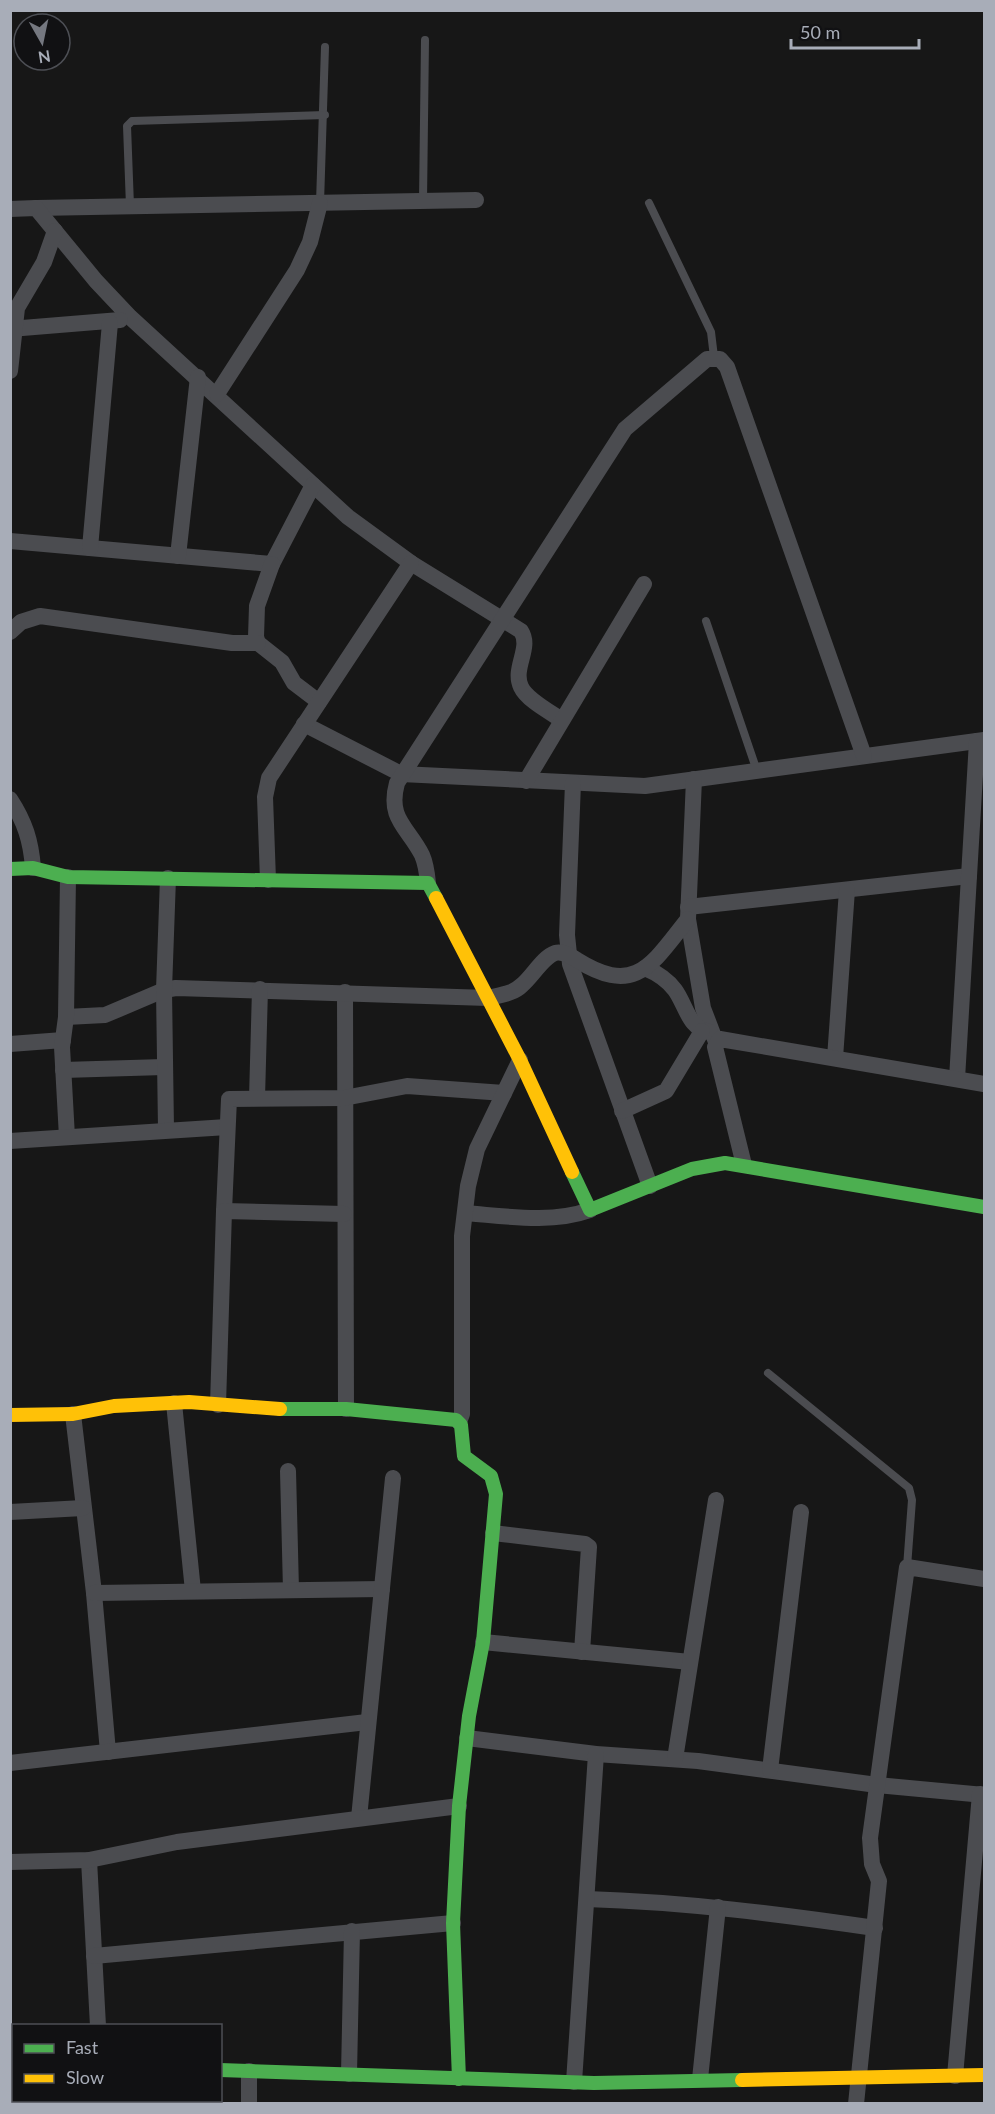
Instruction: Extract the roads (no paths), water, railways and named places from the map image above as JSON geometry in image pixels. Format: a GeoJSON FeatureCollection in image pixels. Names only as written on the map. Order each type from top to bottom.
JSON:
{"type":"FeatureCollection","features":[{"type":"Feature","properties":{"kind":"street"},"geometry":{"type":"LineString","coordinates":[[10,209],[476,200]]}},
{"type":"Feature","properties":{"kind":"street"},"geometry":{"type":"LineString","coordinates":[[217,394],[297,270],[310,242],[320,203]]}},
{"type":"Feature","properties":{"kind":"street"},"geometry":{"type":"LineString","coordinates":[[36,208],[130,317],[217,394],[348,517],[411,563],[524,635],[525,643],[517,674],[522,688],[562,720]]}},
{"type":"Feature","properties":{"kind":"street"},"geometry":{"type":"LineString","coordinates":[[10,371],[12,329],[16,308],[44,262],[55,231]]}},
{"type":"Feature","properties":{"kind":"street"},"geometry":{"type":"LineString","coordinates":[[12,329],[110,323],[130,317]]}},
{"type":"Feature","properties":{"kind":"street"},"geometry":{"type":"LineString","coordinates":[[90,549],[110,323]]}},
{"type":"Feature","properties":{"kind":"street"},"geometry":{"type":"LineString","coordinates":[[590,1210],[520,1060],[428,883],[421,853],[395,812],[394,793],[401,774],[625,429],[697,365],[714,357],[727,367],[864,756]]}},
{"type":"Feature","properties":{"kind":"street"},"geometry":{"type":"LineString","coordinates":[[178,556],[198,377]]}},
{"type":"Feature","properties":{"kind":"street"},"geometry":{"type":"LineString","coordinates":[[258,643],[256,606],[272,564],[313,485]]}},
{"type":"Feature","properties":{"kind":"street"},"geometry":{"type":"LineString","coordinates":[[10,541],[272,564]]}},
{"type":"Feature","properties":{"kind":"street"},"geometry":{"type":"LineString","coordinates":[[268,880],[266,787],[304,724],[411,563]]}},
{"type":"Feature","properties":{"kind":"street"},"geometry":{"type":"LineString","coordinates":[[526,781],[644,584]]}},
{"type":"Feature","properties":{"kind":"street"},"geometry":{"type":"LineString","coordinates":[[10,632],[21,622],[40,616],[232,643],[258,643],[282,662],[294,683],[319,702]]}},
{"type":"Feature","properties":{"kind":"street"},"geometry":{"type":"LineString","coordinates":[[304,724],[401,774],[645,786],[981,740],[969,876],[957,1079]]}},
{"type":"Feature","properties":{"kind":"street"},"geometry":{"type":"LineString","coordinates":[[694,780],[688,913],[703,1008],[744,1165]]}},
{"type":"Feature","properties":{"kind":"street"},"geometry":{"type":"LineString","coordinates":[[573,783],[568,954],[574,980],[650,1186]]}},
{"type":"Feature","properties":{"kind":"street"},"geometry":{"type":"LineString","coordinates":[[10,799],[22,817],[31,841],[33,868]]}},
{"type":"Feature","properties":{"kind":"street"},"geometry":{"type":"LineString","coordinates":[[10,869],[33,868],[68,876],[428,883]]}},
{"type":"Feature","properties":{"kind":"street"},"geometry":{"type":"LineString","coordinates":[[67,1137],[63,1040],[66,1017],[68,876]]}},
{"type":"Feature","properties":{"kind":"street"},"geometry":{"type":"LineString","coordinates":[[66,1017],[105,1015],[164,990],[205,987],[488,998],[515,990],[555,953],[568,954],[592,969],[622,978],[645,968],[688,913],[846,890],[969,876]]}},
{"type":"Feature","properties":{"kind":"street"},"geometry":{"type":"LineString","coordinates":[[166,1129],[164,990],[168,878]]}},
{"type":"Feature","properties":{"kind":"street"},"geometry":{"type":"LineString","coordinates":[[835,1058],[846,890]]}},
{"type":"Feature","properties":{"kind":"street"},"geometry":{"type":"LineString","coordinates":[[645,968],[660,975],[669,983],[692,1021],[709,1035],[984,1084]]}},
{"type":"Feature","properties":{"kind":"street"},"geometry":{"type":"LineString","coordinates":[[257,1098],[260,989]]}},
{"type":"Feature","properties":{"kind":"street"},"geometry":{"type":"LineString","coordinates":[[345,992],[346,1409]]}},
{"type":"Feature","properties":{"kind":"street"},"geometry":{"type":"LineString","coordinates":[[622,1111],[666,1091],[709,1035]]}},
{"type":"Feature","properties":{"kind":"street"},"geometry":{"type":"LineString","coordinates":[[10,1044],[63,1040]]}},
{"type":"Feature","properties":{"kind":"street"},"geometry":{"type":"LineString","coordinates":[[459,2079],[453,1923],[459,1806],[467,1738],[483,1642],[494,1533],[495,1485],[491,1476],[464,1456],[459,1422],[462,1414],[462,1236],[477,1149],[520,1060]]}},
{"type":"Feature","properties":{"kind":"street"},"geometry":{"type":"LineString","coordinates":[[63,1070],[164,1067]]}},
{"type":"Feature","properties":{"kind":"street"},"geometry":{"type":"LineString","coordinates":[[218,1404],[229,1099],[344,1098],[407,1086],[504,1093]]}},
{"type":"Feature","properties":{"kind":"street"},"geometry":{"type":"LineString","coordinates":[[10,1141],[166,1129],[227,1127]]}},
{"type":"Feature","properties":{"kind":"street"},"geometry":{"type":"LineString","coordinates":[[465,1213],[552,1217],[577,1215],[700,1167],[725,1163],[984,1207]]}},
{"type":"Feature","properties":{"kind":"street"},"geometry":{"type":"LineString","coordinates":[[224,1211],[344,1214]]}},
{"type":"Feature","properties":{"kind":"street"},"geometry":{"type":"LineString","coordinates":[[10,1415],[73,1414],[114,1406],[174,1403],[288,1410],[346,1409],[459,1422]]}},
{"type":"Feature","properties":{"kind":"street"},"geometry":{"type":"LineString","coordinates":[[174,1403],[193,1591]]}},
{"type":"Feature","properties":{"kind":"street"},"geometry":{"type":"LineString","coordinates":[[73,1414],[94,1593],[108,1752]]}},
{"type":"Feature","properties":{"kind":"street"},"geometry":{"type":"LineString","coordinates":[[288,1471],[291,1590]]}},
{"type":"Feature","properties":{"kind":"street"},"geometry":{"type":"LineString","coordinates":[[359,1818],[393,1478]]}},
{"type":"Feature","properties":{"kind":"street"},"geometry":{"type":"LineString","coordinates":[[675,1760],[716,1500]]}},
{"type":"Feature","properties":{"kind":"street"},"geometry":{"type":"LineString","coordinates":[[10,1512],[83,1508]]}},
{"type":"Feature","properties":{"kind":"street"},"geometry":{"type":"LineString","coordinates":[[770,1770],[801,1512]]}},
{"type":"Feature","properties":{"kind":"street"},"geometry":{"type":"LineString","coordinates":[[494,1533],[585,1544],[589,1547],[582,1652]]}},
{"type":"Feature","properties":{"kind":"street"},"geometry":{"type":"LineString","coordinates":[[856,2103],[861,2077],[879,1881],[872,1864],[870,1838],[907,1567],[984,1579]]}},
{"type":"Feature","properties":{"kind":"street"},"geometry":{"type":"LineString","coordinates":[[94,1593],[382,1589]]}},
{"type":"Feature","properties":{"kind":"street"},"geometry":{"type":"LineString","coordinates":[[483,1642],[690,1662]]}},
{"type":"Feature","properties":{"kind":"street"},"geometry":{"type":"LineString","coordinates":[[10,1763],[367,1722]]}},
{"type":"Feature","properties":{"kind":"street"},"geometry":{"type":"LineString","coordinates":[[467,1738],[982,1795],[955,2076]]}},
{"type":"Feature","properties":{"kind":"street"},"geometry":{"type":"LineString","coordinates":[[574,2082],[596,1754]]}},
{"type":"Feature","properties":{"kind":"street"},"geometry":{"type":"LineString","coordinates":[[10,1863],[89,1860],[177,1842],[459,1806]]}},
{"type":"Feature","properties":{"kind":"street"},"geometry":{"type":"LineString","coordinates":[[89,1860],[98,2024]]}},
{"type":"Feature","properties":{"kind":"street"},"geometry":{"type":"LineString","coordinates":[[587,1899],[718,1907],[875,1928]]}},
{"type":"Feature","properties":{"kind":"street"},"geometry":{"type":"LineString","coordinates":[[700,2079],[718,1907]]}},
{"type":"Feature","properties":{"kind":"street"},"geometry":{"type":"LineString","coordinates":[[94,1956],[453,1923]]}},
{"type":"Feature","properties":{"kind":"street"},"geometry":{"type":"LineString","coordinates":[[349,2074],[352,1931]]}},
{"type":"Feature","properties":{"kind":"street"},"geometry":{"type":"LineString","coordinates":[[222,2070],[574,2082],[984,2075]]}},
{"type":"Feature","properties":{"kind":"street"},"geometry":{"type":"LineString","coordinates":[[249,2071],[249,2103]]}},
{"type":"Feature","properties":{"kind":"lane"},"geometry":{"type":"LineString","coordinates":[[423,201],[425,40]]}},
{"type":"Feature","properties":{"kind":"lane"},"geometry":{"type":"LineString","coordinates":[[320,203],[325,115],[325,47]]}},
{"type":"Feature","properties":{"kind":"lane"},"geometry":{"type":"LineString","coordinates":[[130,206],[127,126],[132,121],[325,115]]}},
{"type":"Feature","properties":{"kind":"lane"},"geometry":{"type":"LineString","coordinates":[[649,203],[711,332],[714,357]]}},
{"type":"Feature","properties":{"kind":"lane"},"geometry":{"type":"LineString","coordinates":[[706,621],[757,771]]}},
{"type":"Feature","properties":{"kind":"lane"},"geometry":{"type":"LineString","coordinates":[[768,1373],[909,1488],[912,1500],[907,1567]]}}]}
